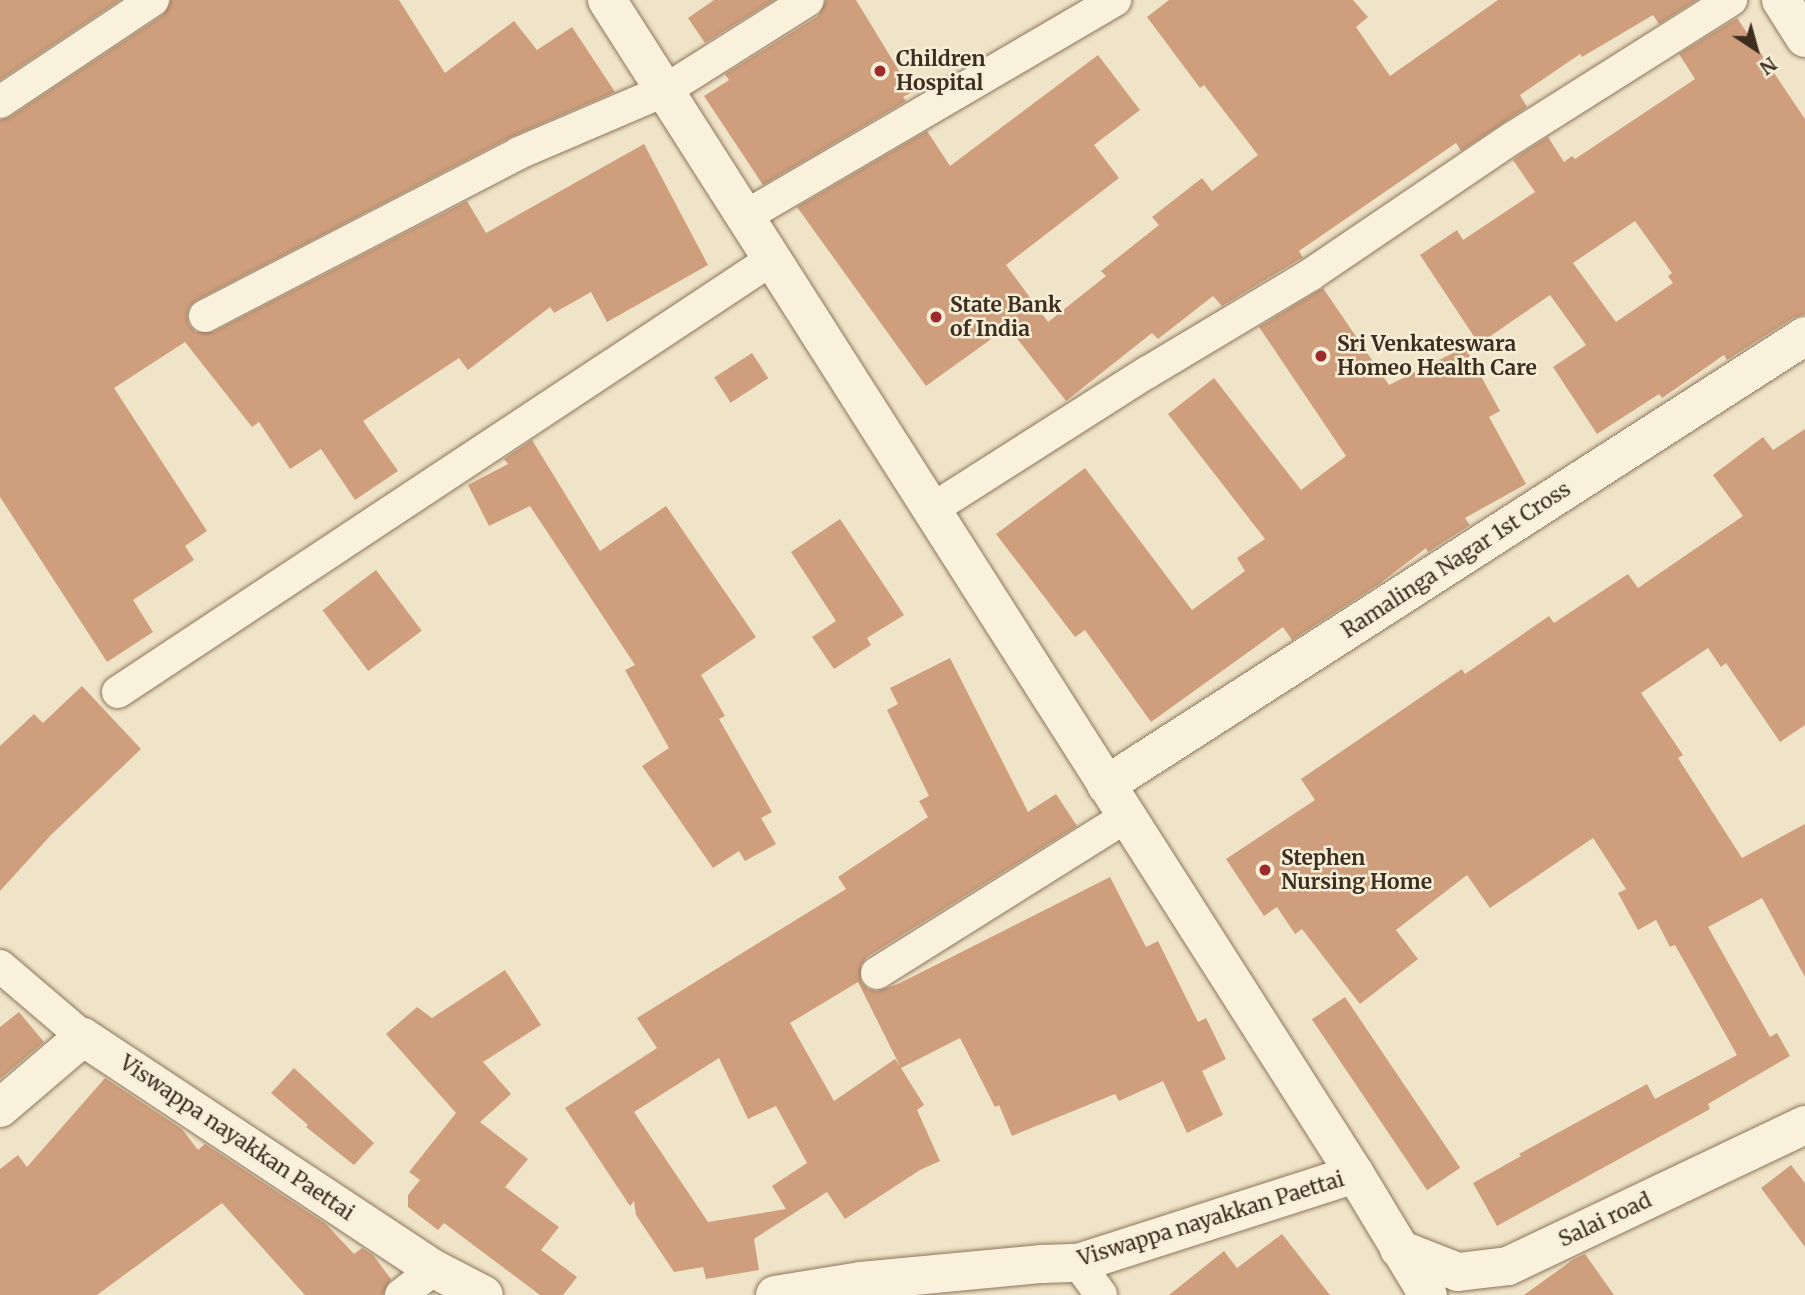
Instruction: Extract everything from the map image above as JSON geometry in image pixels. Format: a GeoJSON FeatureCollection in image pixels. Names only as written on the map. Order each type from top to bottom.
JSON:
{"type":"FeatureCollection","features":[{"type":"Feature","properties":{"kind":"street"},"geometry":{"type":"LineString","coordinates":[[0,102],[153,0]]}},
{"type":"Feature","properties":{"kind":"street"},"geometry":{"type":"LineString","coordinates":[[607,0],[1355,1174],[1428,1295]]}},
{"type":"Feature","properties":{"kind":"street"},"geometry":{"type":"LineString","coordinates":[[205,316],[519,153],[664,91],[807,0]]}},
{"type":"Feature","properties":{"kind":"street"},"geometry":{"type":"LineString","coordinates":[[744,217],[1115,0]]}},
{"type":"Feature","properties":{"kind":"street"},"geometry":{"type":"LineString","coordinates":[[931,510],[1148,372],[1310,275],[1514,137],[1731,0]]}},
{"type":"Feature","properties":{"kind":"street"},"geometry":{"type":"LineString","coordinates":[[1781,0],[1805,38]]}},
{"type":"Feature","properties":{"kind":"street"},"geometry":{"type":"LineString","coordinates":[[118,692],[771,260]]}},
{"type":"Feature","properties":{"kind":"street","name":"Ramalinga Nagar 1st Cross"},"geometry":{"type":"LineString","coordinates":[[1106,785],[1805,336]]}},
{"type":"Feature","properties":{"kind":"street"},"geometry":{"type":"LineString","coordinates":[[877,972],[1127,816]]}},
{"type":"Feature","properties":{"kind":"street","name":"Viswappa nayakkan Paettai"},"geometry":{"type":"LineString","coordinates":[[0,966],[83,1037],[434,1269],[484,1295]]}},
{"type":"Feature","properties":{"kind":"street"},"geometry":{"type":"LineString","coordinates":[[0,1108],[83,1037]]}},
{"type":"Feature","properties":{"kind":"street","name":"Salai road"},"geometry":{"type":"LineString","coordinates":[[1399,1249],[1458,1272],[1508,1266],[1805,1125]]}},
{"type":"Feature","properties":{"kind":"street","name":"Viswappa nayakkan Paettai"},"geometry":{"type":"LineString","coordinates":[[775,1295],[855,1288],[1042,1264],[1078,1263],[1355,1174]]}},
{"type":"Feature","properties":{"kind":"street"},"geometry":{"type":"LineString","coordinates":[[1078,1263],[1101,1295]]}},
{"type":"Feature","properties":{"kind":"street"},"geometry":{"type":"LineString","coordinates":[[401,1295],[434,1269]]}},
{"type":"Feature","properties":{"kind":"building"},"geometry":{"type":"Polygon","coordinates":[[[0,0],[120,0],[0,80],[0,0]]]}},
{"type":"Feature","properties":{"kind":"building"},"geometry":{"type":"Polygon","coordinates":[[[171,0],[399,0],[445,73],[514,21],[537,50],[572,27],[615,92],[511,137],[197,300],[189,307],[187,316],[189,325],[196,332],[213,332],[467,201],[486,233],[644,144],[708,265],[607,322],[591,292],[554,313],[550,307],[468,370],[459,358],[363,421],[398,471],[355,500],[321,449],[290,469],[259,422],[252,427],[185,342],[114,388],[207,531],[185,546],[194,560],[133,600],[153,632],[107,662],[0,497],[0,120],[10,117],[163,15],[171,0]]]}},
{"type":"Feature","properties":{"kind":"building"},"geometry":{"type":"Polygon","coordinates":[[[714,0],[774,0],[705,43],[688,18],[714,0]]]}},
{"type":"Feature","properties":{"kind":"building"},"geometry":{"type":"Polygon","coordinates":[[[826,0],[856,0],[912,92],[903,97],[906,101],[763,185],[704,96],[729,80],[725,74],[818,16],[826,0]]]}},
{"type":"Feature","properties":{"kind":"building"},"geometry":{"type":"Polygon","coordinates":[[[1169,0],[1353,0],[1368,17],[1356,27],[1390,76],[1498,0],[1697,0],[1659,24],[1653,15],[1582,57],[1580,54],[1520,95],[1527,107],[1461,151],[1456,143],[1299,251],[1303,258],[1222,306],[1213,296],[1158,339],[1152,333],[1066,401],[1008,327],[926,386],[797,207],[927,131],[950,166],[1098,55],[1140,110],[1094,145],[1119,178],[1006,265],[1048,322],[1106,276],[1101,271],[1159,225],[1152,217],[1202,178],[1212,191],[1258,155],[1204,85],[1200,88],[1147,17],[1169,0]]]}},
{"type":"Feature","properties":{"kind":"building"},"geometry":{"type":"Polygon","coordinates":[[[1737,18],[1805,119],[1805,314],[1793,318],[1727,360],[1724,355],[1662,398],[1659,394],[1597,434],[1553,367],[1586,345],[1550,295],[1479,344],[1420,255],[1457,230],[1463,240],[1535,192],[1513,160],[1524,152],[1548,137],[1564,162],[1572,156],[1575,159],[1695,79],[1679,54],[1737,18]],[[1635,221],[1573,263],[1616,322],[1673,283],[1668,276],[1672,273],[1635,221]]]}},
{"type":"Feature","properties":{"kind":"building"},"geometry":{"type":"Polygon","coordinates":[[[1323,288],[1389,385],[1465,347],[1500,411],[1489,417],[1526,484],[1465,518],[1470,525],[1428,552],[1426,548],[1379,584],[1292,640],[1283,627],[1151,722],[1085,630],[1075,637],[996,534],[1085,468],[1192,610],[1245,571],[1237,558],[1265,539],[1168,414],[1214,378],[1301,490],[1346,456],[1259,327],[1323,288]]]}},
{"type":"Feature","properties":{"kind":"building"},"geometry":{"type":"Polygon","coordinates":[[[752,353],[768,378],[731,403],[714,378],[752,353]]]}},
{"type":"Feature","properties":{"kind":"building"},"geometry":{"type":"Polygon","coordinates":[[[1805,429],[1805,725],[1780,742],[1726,663],[1721,667],[1708,648],[1641,693],[1683,755],[1678,758],[1742,858],[1805,824],[1805,977],[1762,898],[1708,927],[1770,1037],[1777,1033],[1790,1056],[1708,1104],[1710,1109],[1497,1226],[1473,1183],[1521,1156],[1519,1154],[1647,1084],[1655,1099],[1737,1055],[1675,945],[1670,947],[1656,920],[1638,930],[1618,893],[1626,889],[1593,838],[1490,908],[1467,875],[1396,930],[1418,959],[1360,1004],[1302,929],[1295,934],[1277,907],[1264,916],[1226,859],[1315,800],[1301,779],[1462,669],[1465,674],[1549,616],[1554,623],[1628,574],[1638,588],[1743,516],[1713,475],[1763,437],[1773,450],[1805,429]]]}},
{"type":"Feature","properties":{"kind":"building"},"geometry":{"type":"Polygon","coordinates":[[[532,440],[600,551],[666,506],[756,637],[701,675],[725,716],[719,719],[772,812],[761,818],[776,844],[745,861],[739,851],[713,868],[642,766],[669,748],[625,670],[635,665],[530,506],[489,526],[468,485],[508,464],[504,459],[532,440]]]}},
{"type":"Feature","properties":{"kind":"building"},"geometry":{"type":"Polygon","coordinates":[[[840,519],[904,615],[867,638],[871,645],[834,669],[812,637],[836,621],[791,552],[840,519]]]}},
{"type":"Feature","properties":{"kind":"building"},"geometry":{"type":"Polygon","coordinates":[[[376,570],[422,631],[368,671],[322,610],[376,570]]]}},
{"type":"Feature","properties":{"kind":"building"},"geometry":{"type":"Polygon","coordinates":[[[950,658],[1028,812],[1056,794],[1077,826],[867,957],[861,965],[861,982],[868,989],[877,991],[898,984],[1110,877],[1146,947],[1158,941],[1198,1022],[1206,1018],[1226,1059],[1202,1071],[1223,1115],[1187,1133],[1163,1081],[1119,1101],[1115,1094],[1012,1136],[999,1105],[995,1107],[960,1038],[901,1068],[924,1105],[917,1110],[940,1161],[920,1170],[845,1219],[827,1192],[754,1239],[759,1270],[706,1279],[703,1267],[674,1272],[636,1215],[634,1201],[630,1206],[565,1108],[657,1048],[637,1018],[846,889],[838,877],[928,817],[919,801],[929,796],[887,710],[898,704],[890,688],[950,658]],[[858,982],[790,1023],[834,1101],[895,1059],[900,1066],[858,982]],[[719,1058],[634,1112],[708,1222],[786,1209],[772,1186],[807,1163],[776,1106],[748,1119],[719,1058]]]}},
{"type":"Feature","properties":{"kind":"building"},"geometry":{"type":"Polygon","coordinates":[[[82,686],[141,749],[51,835],[0,891],[0,746],[34,714],[43,723],[82,686]]]}},
{"type":"Feature","properties":{"kind":"building"},"geometry":{"type":"Polygon","coordinates":[[[505,970],[541,1025],[483,1062],[511,1094],[480,1122],[528,1159],[505,1187],[559,1227],[541,1250],[577,1277],[563,1295],[540,1295],[444,1223],[438,1230],[408,1207],[408,1195],[420,1180],[409,1172],[456,1113],[386,1034],[417,1007],[432,1018],[505,970]]]}},
{"type":"Feature","properties":{"kind":"building"},"geometry":{"type":"Polygon","coordinates":[[[1345,997],[1460,1168],[1427,1190],[1312,1019],[1345,997]]]}},
{"type":"Feature","properties":{"kind":"building"},"geometry":{"type":"Polygon","coordinates":[[[19,1012],[44,1042],[0,1079],[0,1027],[19,1012]]]}},
{"type":"Feature","properties":{"kind":"building"},"geometry":{"type":"Polygon","coordinates":[[[294,1068],[374,1143],[354,1165],[306,1127],[308,1125],[271,1093],[294,1068]]]}},
{"type":"Feature","properties":{"kind":"building"},"geometry":{"type":"Polygon","coordinates":[[[105,1078],[182,1129],[198,1150],[205,1144],[326,1224],[354,1254],[362,1248],[373,1255],[391,1279],[383,1295],[305,1295],[222,1203],[97,1295],[0,1295],[0,1169],[18,1155],[27,1167],[105,1078]]]}},
{"type":"Feature","properties":{"kind":"building"},"geometry":{"type":"Polygon","coordinates":[[[1791,1165],[1805,1183],[1805,1247],[1761,1188],[1791,1165]]]}},
{"type":"Feature","properties":{"kind":"building"},"geometry":{"type":"Polygon","coordinates":[[[1282,1234],[1330,1295],[1169,1295],[1224,1251],[1237,1268],[1282,1234]]]}},
{"type":"Feature","properties":{"kind":"building"},"geometry":{"type":"Polygon","coordinates":[[[1585,1254],[1614,1295],[1524,1295],[1574,1259],[1585,1254]]]}},
{"type":"Feature","properties":{"kind":"place","name":"Children Hospital"},"geometry":{"type":"Point","coordinates":[880,71]}},
{"type":"Feature","properties":{"kind":"place","name":"State Bank of India"},"geometry":{"type":"Point","coordinates":[936,317]}},
{"type":"Feature","properties":{"kind":"place","name":"Sri Venkateswara Homeo Health Care"},"geometry":{"type":"Point","coordinates":[1321,356]}},
{"type":"Feature","properties":{"kind":"place","name":"Stephen Nursing Home"},"geometry":{"type":"Point","coordinates":[1265,870]}}]}
